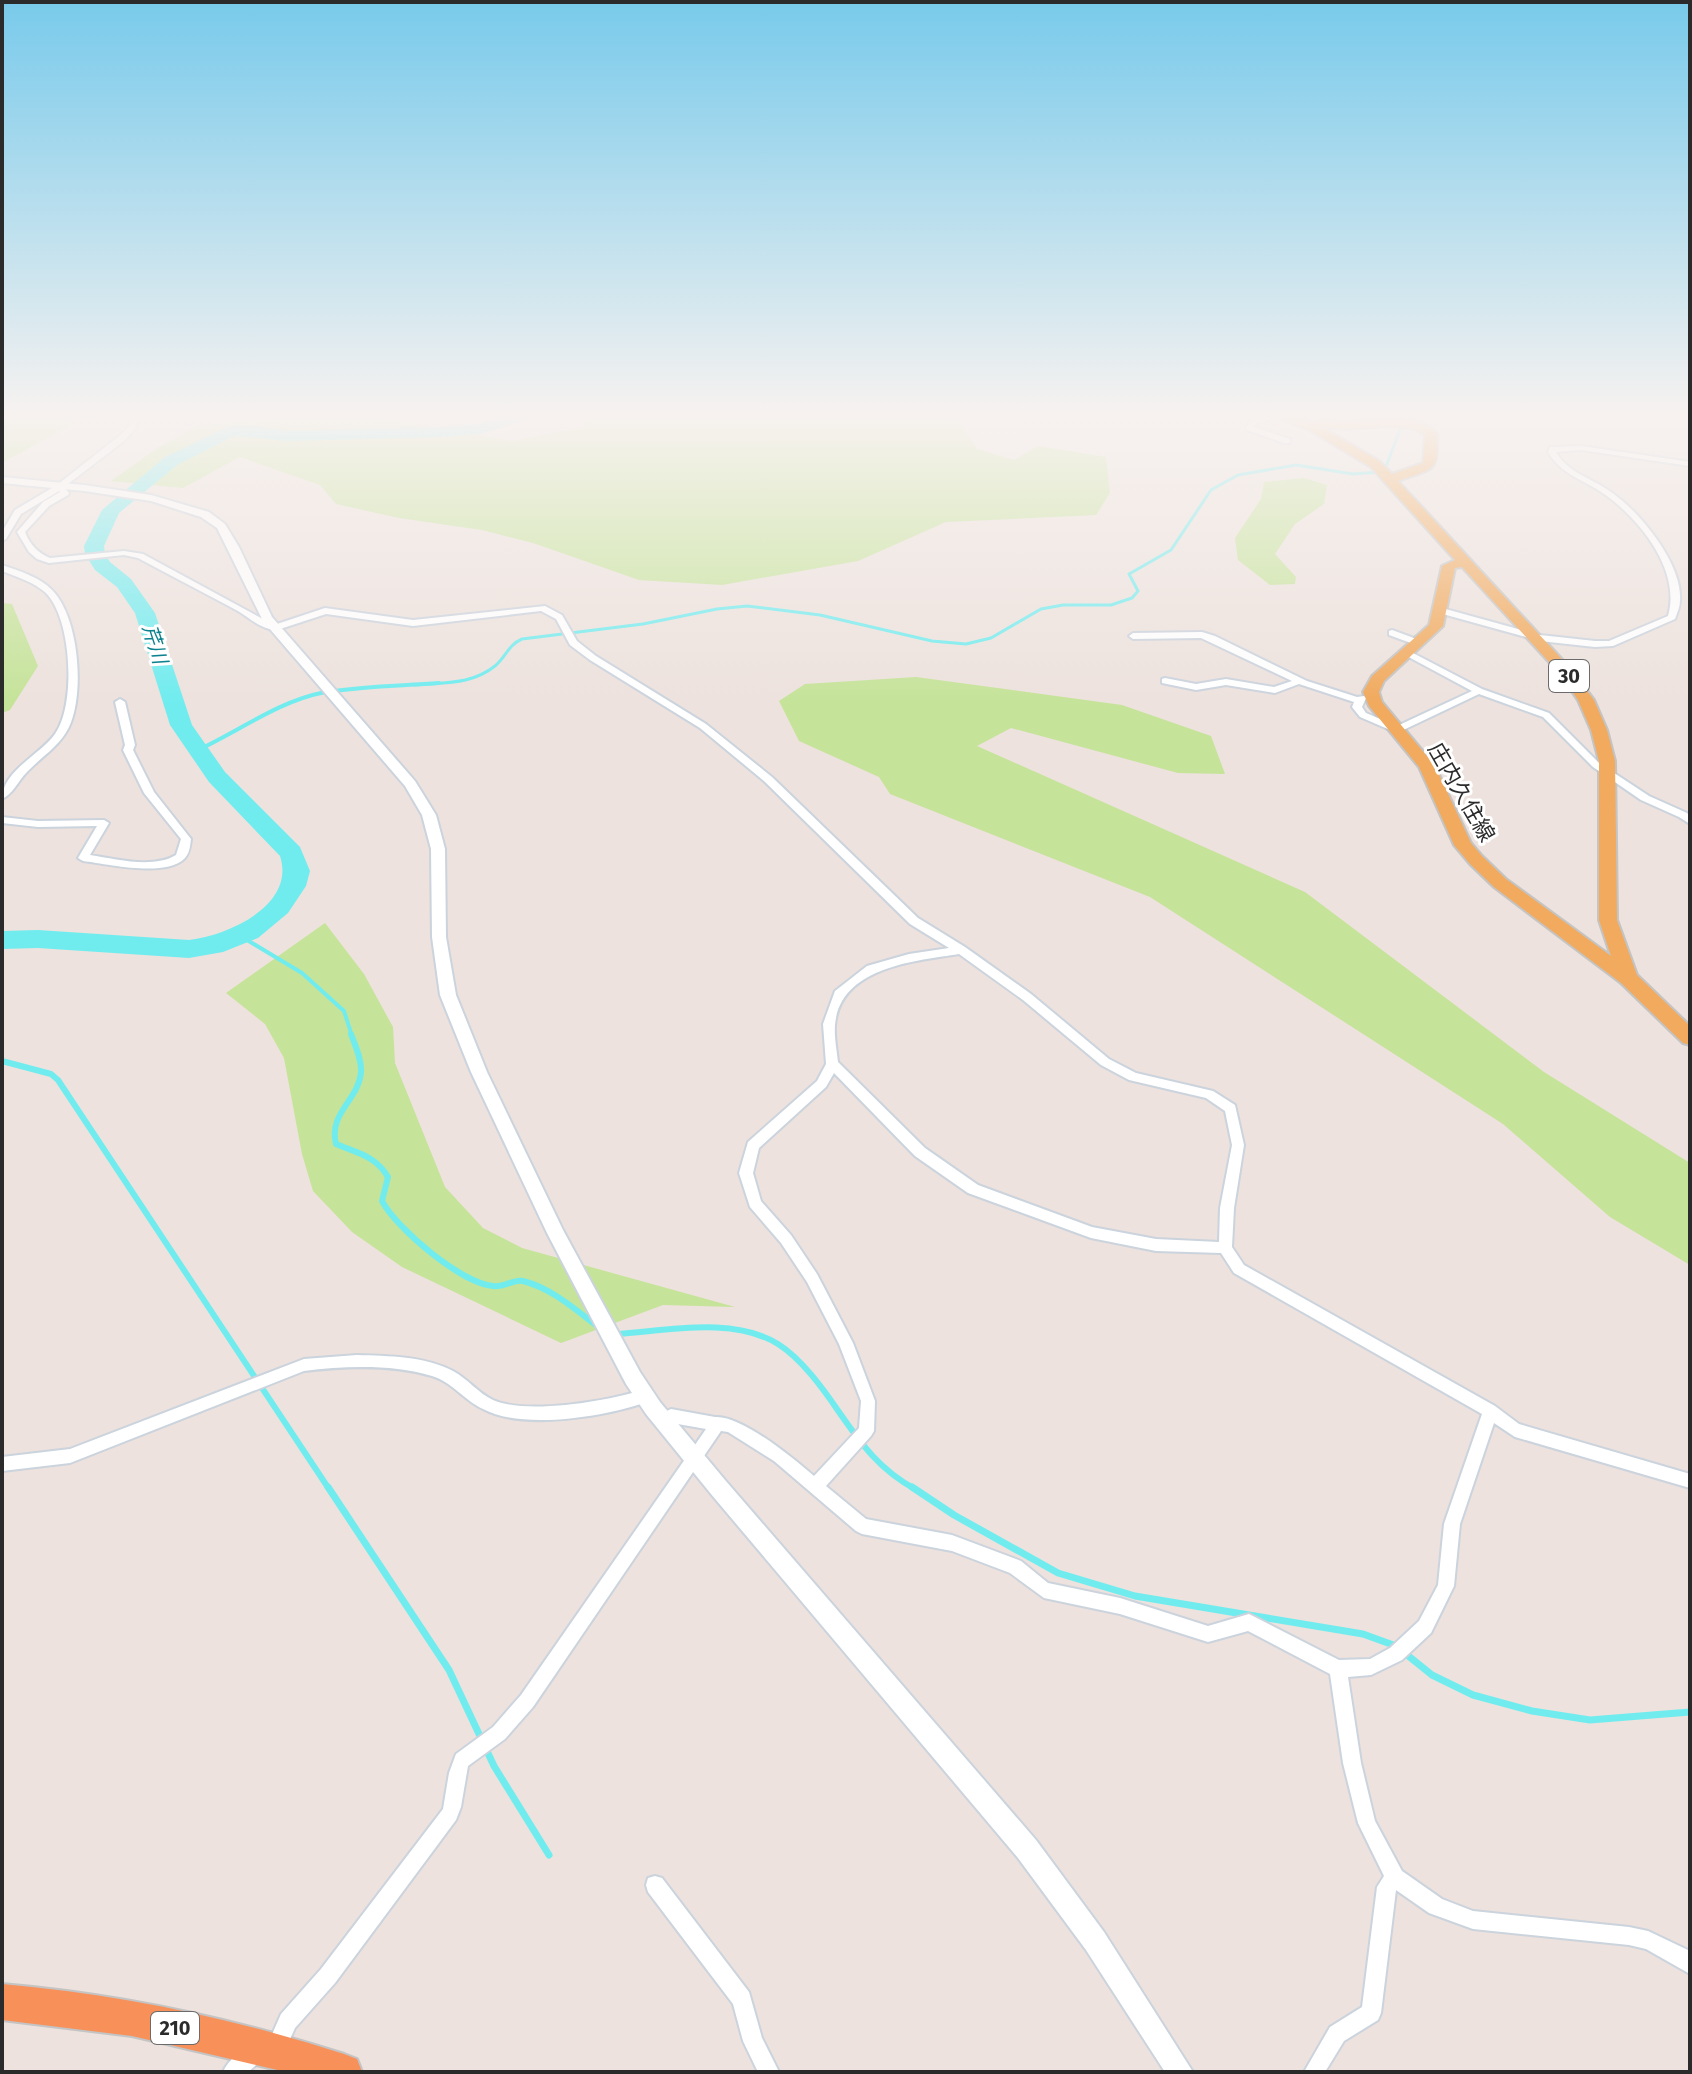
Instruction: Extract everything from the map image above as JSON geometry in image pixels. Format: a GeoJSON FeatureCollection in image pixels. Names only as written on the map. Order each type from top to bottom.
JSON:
{"type":"FeatureCollection","features":[{"type":"Feature","properties":{"kind":"highway","name":"210"},"geometry":{"type":"LineString","coordinates":[[2,2002],[117,2015],[268,2050],[344,2072]]}},
{"type":"Feature","properties":{"kind":"main road","name":"庄内久住線"},"geometry":{"type":"LineString","coordinates":[[1419,510],[1534,637],[1586,700],[1599,730],[1608,773],[1608,920],[1628,978]]}},
{"type":"Feature","properties":{"kind":"main road"},"geometry":{"type":"LineString","coordinates":[[1364,696],[1377,679],[1414,649],[1436,626],[1442,611],[1449,566],[1465,561]]}},
{"type":"Feature","properties":{"kind":"main road","name":"庄内久住線"},"geometry":{"type":"LineString","coordinates":[[1364,696],[1375,703],[1427,766],[1463,845],[1476,860],[1500,883],[1628,978],[1690,1038]]}},
{"type":"Feature","properties":{"kind":"street"},"geometry":{"type":"LineString","coordinates":[[2,539],[22,510]]}},
{"type":"Feature","properties":{"kind":"street"},"geometry":{"type":"LineString","coordinates":[[41,510],[21,532],[24,543],[42,559],[49,561],[124,553],[140,556],[274,628],[325,611],[413,623],[542,608],[559,617],[573,643],[714,735],[768,779],[914,921],[1027,997],[1105,1062],[1133,1077],[1209,1094],[1231,1108],[1238,1145],[1227,1208],[1225,1248],[1239,1269],[1490,1411],[1515,1430],[1690,1481]]}},
{"type":"Feature","properties":{"kind":"street"},"geometry":{"type":"LineString","coordinates":[[194,510],[211,517],[224,531],[253,598],[274,628],[419,796],[433,825],[439,862],[439,937],[448,995],[479,1072],[556,1233],[639,1387],[696,1461],[1027,1849],[1095,1941],[1180,2072]]}},
{"type":"Feature","properties":{"kind":"street"},"geometry":{"type":"LineString","coordinates":[[1442,611],[1534,637],[1610,644],[1672,617],[1679,609],[1681,594],[1667,554],[1625,510]]}},
{"type":"Feature","properties":{"kind":"street"},"geometry":{"type":"LineString","coordinates":[[2,568],[51,593],[63,618],[71,648],[72,695],[65,726],[2,796]]}},
{"type":"Feature","properties":{"kind":"street"},"geometry":{"type":"LineString","coordinates":[[1392,633],[1479,691],[1546,715],[1582,753],[1608,773],[1645,798],[1690,821]]}},
{"type":"Feature","properties":{"kind":"street"},"geometry":{"type":"LineString","coordinates":[[1133,636],[1202,635],[1300,681],[1364,696]]}},
{"type":"Feature","properties":{"kind":"street"},"geometry":{"type":"LineString","coordinates":[[1165,681],[1196,687],[1226,682],[1275,690],[1300,681]]}},
{"type":"Feature","properties":{"kind":"street"},"geometry":{"type":"LineString","coordinates":[[1397,730],[1479,691]]}},
{"type":"Feature","properties":{"kind":"street"},"geometry":{"type":"LineString","coordinates":[[2,820],[38,824],[104,823],[83,858],[162,866],[178,860],[184,851],[186,839],[149,793],[128,750],[130,745],[120,702]]}},
{"type":"Feature","properties":{"kind":"street"},"geometry":{"type":"LineString","coordinates":[[815,1486],[866,1431],[868,1401],[832,1314],[786,1239],[755,1203],[746,1173],[753,1146],[822,1084],[832,1064],[829,1024],[839,994],[871,969],[909,958],[961,950]]}},
{"type":"Feature","properties":{"kind":"street"},"geometry":{"type":"LineString","coordinates":[[832,1064],[920,1152],[973,1189],[1091,1232],[1156,1245],[1225,1248]]}},
{"type":"Feature","properties":{"kind":"street"},"geometry":{"type":"LineString","coordinates":[[2,1464],[70,1456],[304,1365],[332,1360],[426,1367],[449,1376],[477,1399],[499,1409],[572,1411],[615,1407],[639,1387]]}},
{"type":"Feature","properties":{"kind":"street"},"geometry":{"type":"LineString","coordinates":[[663,1420],[671,1416],[719,1422],[745,1432],[862,1526],[952,1543],[1015,1567],[1044,1590],[1120,1606],[1208,1634],[1249,1622],[1338,1669],[1371,1667],[1396,1654],[1425,1627],[1446,1586],[1452,1524],[1490,1411]]}},
{"type":"Feature","properties":{"kind":"street"},"geometry":{"type":"LineString","coordinates":[[233,2072],[268,2050],[450,1814],[462,1760],[499,1733],[527,1701],[678,1481],[696,1461],[702,1445],[719,1422]]}},
{"type":"Feature","properties":{"kind":"street"},"geometry":{"type":"LineString","coordinates":[[1338,1669],[1352,1763],[1367,1823],[1395,1878],[1436,1906],[1473,1920],[1648,1940],[1690,1964]]}},
{"type":"Feature","properties":{"kind":"street"},"geometry":{"type":"LineString","coordinates":[[1314,2072],[1337,2034],[1371,2013],[1386,1887],[1388,1881],[1395,1878]]}},
{"type":"Feature","properties":{"kind":"street"},"geometry":{"type":"LineString","coordinates":[[655,1885],[742,1999],[753,2041],[769,2072]]}},
{"type":"Feature","properties":{"kind":"green space"},"geometry":{"type":"Polygon","coordinates":[[[362,510],[1099,510],[1096,515],[946,522],[858,561],[722,585],[639,580],[533,543],[482,530],[362,510]]]}},
{"type":"Feature","properties":{"kind":"green space"},"geometry":{"type":"Polygon","coordinates":[[[1254,510],[1316,510],[1295,524],[1275,554],[1296,577],[1295,584],[1270,585],[1238,560],[1235,538],[1254,510]]]}},
{"type":"Feature","properties":{"kind":"green space"},"geometry":{"type":"Polygon","coordinates":[[[2,603],[12,604],[38,666],[10,710],[2,713],[2,603]]]}},
{"type":"Feature","properties":{"kind":"green space"},"geometry":{"type":"Polygon","coordinates":[[[916,677],[1122,705],[1211,736],[1225,774],[1178,773],[1011,728],[977,746],[1305,892],[1544,1072],[1690,1163],[1690,1265],[1610,1217],[1503,1124],[1150,897],[890,794],[879,777],[799,741],[779,701],[805,684],[916,677]]]}},
{"type":"Feature","properties":{"kind":"green space"},"geometry":{"type":"Polygon","coordinates":[[[325,923],[364,974],[393,1027],[395,1063],[445,1187],[483,1228],[522,1248],[735,1307],[663,1305],[561,1343],[402,1267],[352,1232],[313,1191],[302,1154],[284,1058],[265,1024],[226,993],[325,923]]]}},
{"type":"Feature","properties":{"kind":"waterway","name":"芹川"},"geometry":{"type":"LineString","coordinates":[[2,940],[38,939],[189,949],[214,946],[249,932],[279,907],[293,886],[297,871],[291,853],[217,777],[181,725],[145,613],[124,583],[102,566],[95,554],[94,546],[111,510]]}},
{"type":"Feature","properties":{"kind":"waterway"},"geometry":{"type":"LineString","coordinates":[[415,685],[477,677],[495,666],[513,644],[522,639],[643,624],[747,606],[820,615],[932,641],[966,644],[991,638],[1041,609],[1063,605],[1111,605],[1132,598],[1138,591],[1129,574],[1171,550],[1198,510]]}},
{"type":"Feature","properties":{"kind":"waterway"},"geometry":{"type":"LineString","coordinates":[[198,750],[274,710],[306,697],[350,689],[439,683]]}},
{"type":"Feature","properties":{"kind":"waterway"},"geometry":{"type":"LineString","coordinates":[[242,937],[302,973],[344,1011],[352,1036]]}},
{"type":"Feature","properties":{"kind":"waterway"},"geometry":{"type":"LineString","coordinates":[[351,1034],[361,1072],[355,1091],[336,1124],[336,1144],[365,1156],[383,1170],[388,1177],[382,1201],[390,1213],[431,1253],[464,1275],[493,1286],[520,1281],[533,1284],[562,1300],[597,1326]]}},
{"type":"Feature","properties":{"kind":"waterway"},"geometry":{"type":"LineString","coordinates":[[2,1061],[51,1074],[58,1080],[329,1489]]}},
{"type":"Feature","properties":{"kind":"waterway"},"geometry":{"type":"LineString","coordinates":[[616,1334],[677,1328],[720,1328],[760,1335],[778,1344],[812,1375],[872,1456],[915,1489]]}},
{"type":"Feature","properties":{"kind":"waterway"},"geometry":{"type":"LineString","coordinates":[[328,1487],[449,1670],[494,1766],[549,1855]]}},
{"type":"Feature","properties":{"kind":"waterway"},"geometry":{"type":"LineString","coordinates":[[915,1489],[954,1515],[1058,1573],[1135,1596],[1363,1634],[1396,1646],[1432,1675],[1473,1695],[1532,1711],[1590,1720],[1690,1712]]}}]}
